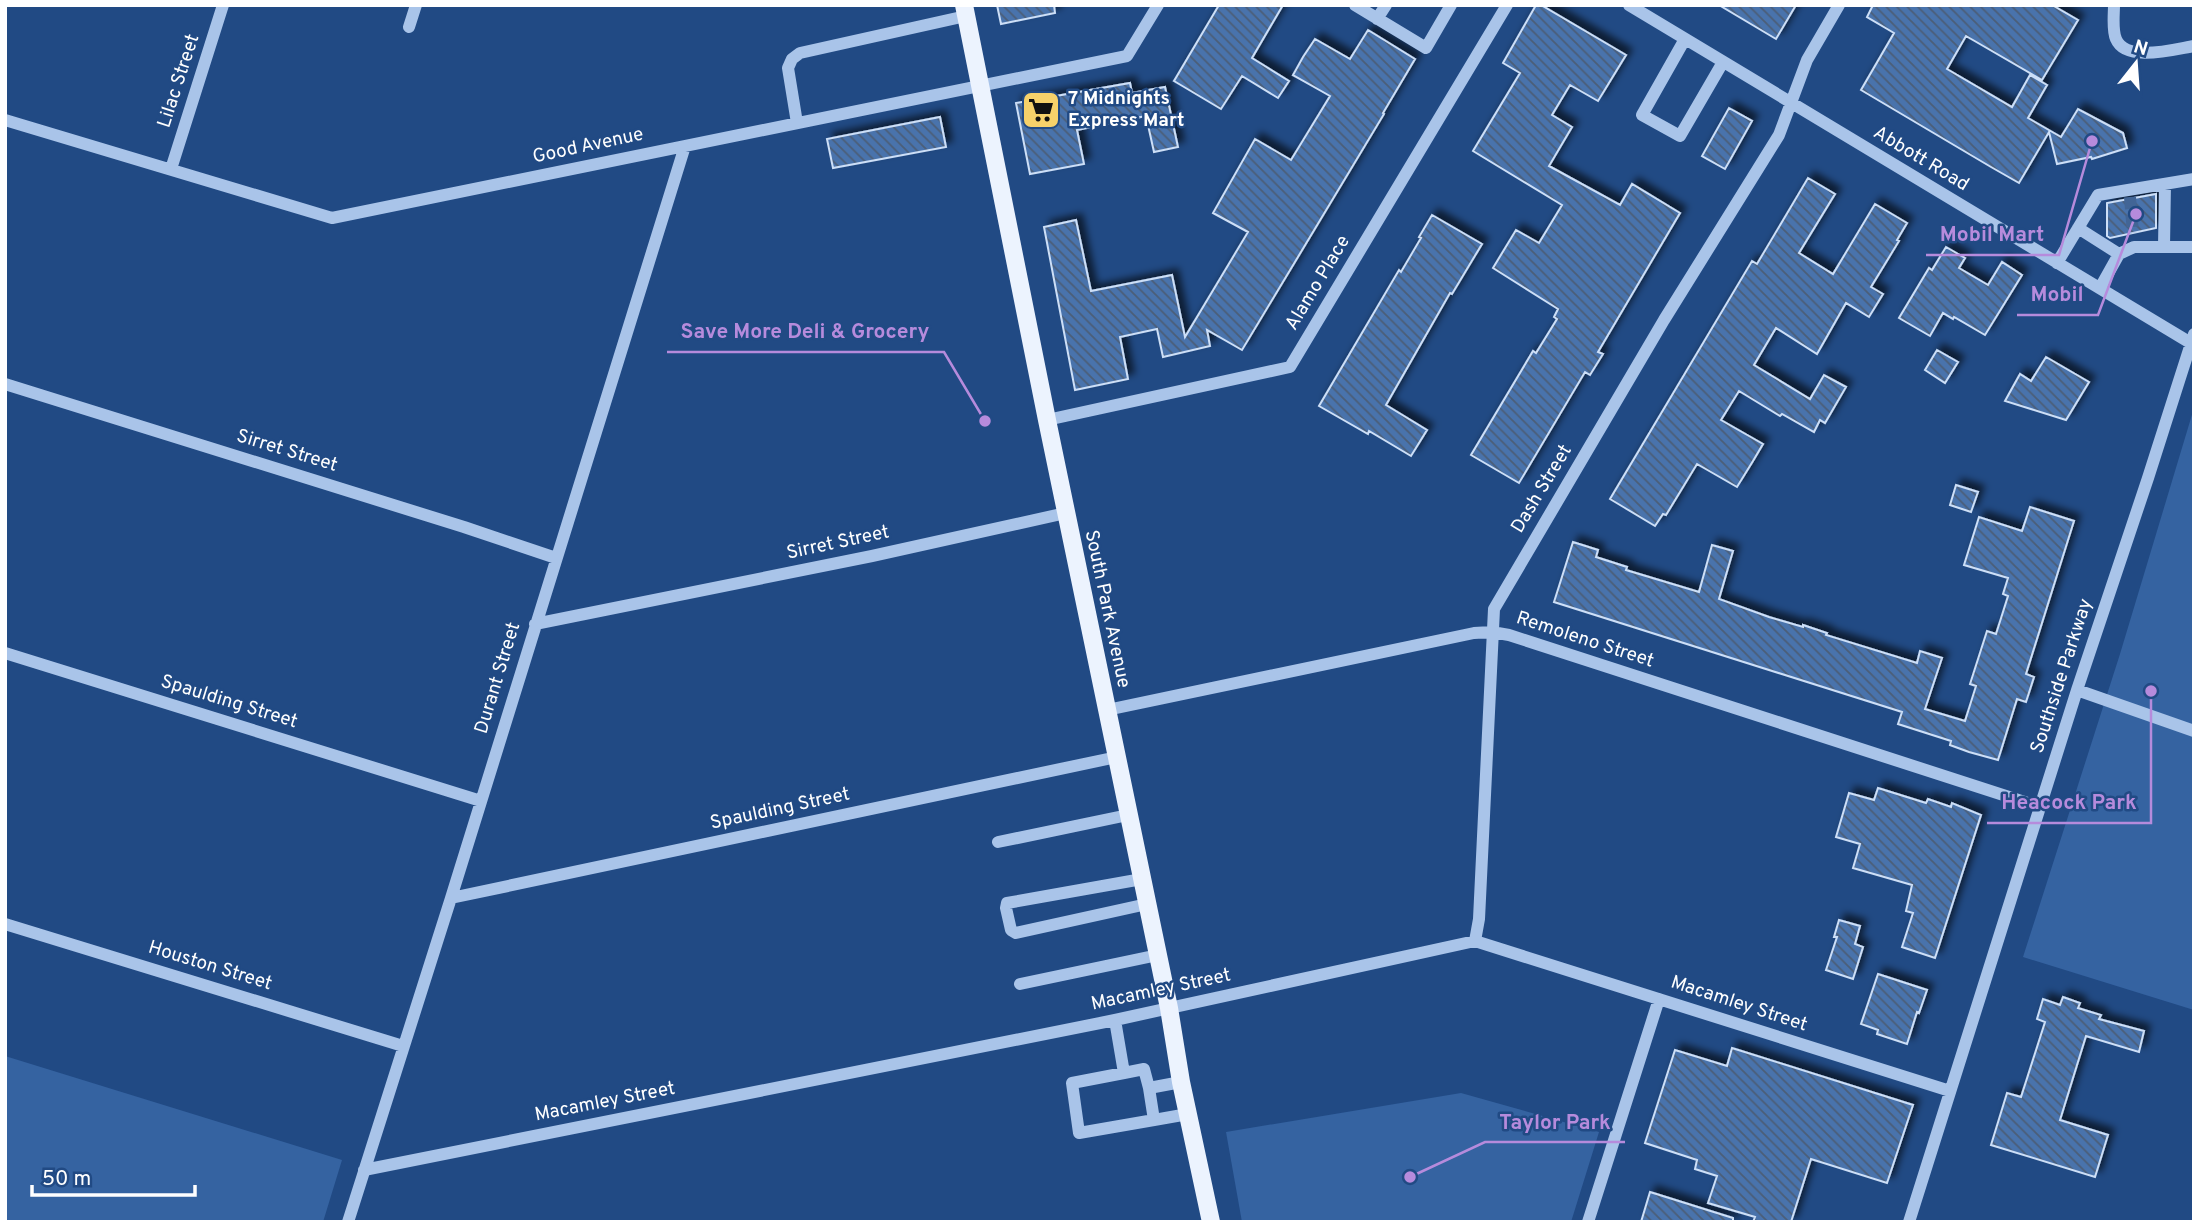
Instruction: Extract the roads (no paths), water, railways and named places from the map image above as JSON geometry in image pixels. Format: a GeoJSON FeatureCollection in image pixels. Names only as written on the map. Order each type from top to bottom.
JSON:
{"type":"FeatureCollection","features":[{"type":"Feature","properties":{"kind":"main road","name":"South Park Avenue"},"geometry":{"type":"LineString","coordinates":[[965,11],[1211,1222]]}},
{"type":"Feature","properties":{"kind":"street","name":"Lilac Street"},"geometry":{"type":"LineString","coordinates":[[171,169],[223,5]]}},
{"type":"Feature","properties":{"kind":"street"},"geometry":{"type":"LineString","coordinates":[[409,27],[416,5]]}},
{"type":"Feature","properties":{"kind":"street","name":"Good Avenue"},"geometry":{"type":"LineString","coordinates":[[5,120],[332,218],[1127,56],[1158,5]]}},
{"type":"Feature","properties":{"kind":"street"},"geometry":{"type":"LineString","coordinates":[[1355,5],[1426,48],[1451,5]]}},
{"type":"Feature","properties":{"kind":"street"},"geometry":{"type":"LineString","coordinates":[[1377,19],[1386,5]]}},
{"type":"Feature","properties":{"kind":"street","name":"Alamo Place"},"geometry":{"type":"LineString","coordinates":[[1047,420],[1290,367],[1507,5]]}},
{"type":"Feature","properties":{"kind":"street","name":"Abbott Road"},"geometry":{"type":"LineString","coordinates":[[1629,5],[2057,263],[2193,341]]}},
{"type":"Feature","properties":{"kind":"street","name":"Dash Street"},"geometry":{"type":"LineString","coordinates":[[1475,941],[1479,919],[1494,609],[1664,320],[1779,135],[1807,60],[1839,5]]}},
{"type":"Feature","properties":{"kind":"street"},"geometry":{"type":"LineString","coordinates":[[2114,5],[2116,39],[2124,48],[2146,54],[2194,46]]}},
{"type":"Feature","properties":{"kind":"street"},"geometry":{"type":"LineString","coordinates":[[797,123],[788,68],[792,59],[800,53],[965,11]]}},
{"type":"Feature","properties":{"kind":"street"},"geometry":{"type":"LineString","coordinates":[[1685,39],[1642,115],[1680,136],[1723,62]]}},
{"type":"Feature","properties":{"kind":"street","name":"Durant Street"},"geometry":{"type":"LineString","coordinates":[[348,1222],[685,146]]}},
{"type":"Feature","properties":{"kind":"street"},"geometry":{"type":"LineString","coordinates":[[2057,263],[2098,195],[2130,193],[2194,179]]}},
{"type":"Feature","properties":{"kind":"street"},"geometry":{"type":"LineString","coordinates":[[2164,247],[2165,184]]}},
{"type":"Feature","properties":{"kind":"street"},"geometry":{"type":"LineString","coordinates":[[2078,228],[2119,254]]}},
{"type":"Feature","properties":{"kind":"street"},"geometry":{"type":"LineString","coordinates":[[2133,233],[2134,247]]}},
{"type":"Feature","properties":{"kind":"street"},"geometry":{"type":"LineString","coordinates":[[2099,288],[2119,254],[2134,247],[2194,247]]}},
{"type":"Feature","properties":{"kind":"street","name":"Southside Parkway"},"geometry":{"type":"LineString","coordinates":[[1909,1222],[2077,690],[2193,341]]}},
{"type":"Feature","properties":{"kind":"street","name":"Sirret Street"},"geometry":{"type":"LineString","coordinates":[[5,384],[556,558]]}},
{"type":"Feature","properties":{"kind":"street","name":"Sirret Street"},"geometry":{"type":"LineString","coordinates":[[535,624],[872,556],[1066,513]]}},
{"type":"Feature","properties":{"kind":"street","name":"Remoleno Street"},"geometry":{"type":"LineString","coordinates":[[1107,710],[1474,633],[1492,632],[1509,635],[2040,807]]}},
{"type":"Feature","properties":{"kind":"street","name":"Spaulding Street"},"geometry":{"type":"LineString","coordinates":[[5,653],[481,801]]}},
{"type":"Feature","properties":{"kind":"street"},"geometry":{"type":"LineString","coordinates":[[2077,690],[2194,731]]}},
{"type":"Feature","properties":{"kind":"street","name":"Spaulding Street"},"geometry":{"type":"LineString","coordinates":[[451,898],[1116,757]]}},
{"type":"Feature","properties":{"kind":"street"},"geometry":{"type":"LineString","coordinates":[[998,842],[1128,815]]}},
{"type":"Feature","properties":{"kind":"street"},"geometry":{"type":"LineString","coordinates":[[1142,879],[1007,903],[1006,908],[1011,930],[1016,933],[1147,904]]}},
{"type":"Feature","properties":{"kind":"street","name":"Houston Street"},"geometry":{"type":"LineString","coordinates":[[5,923],[403,1046]]}},
{"type":"Feature","properties":{"kind":"street","name":"Macamley Street"},"geometry":{"type":"LineString","coordinates":[[364,1170],[1115,1020],[1475,941],[1951,1091]]}},
{"type":"Feature","properties":{"kind":"street"},"geometry":{"type":"LineString","coordinates":[[1020,984],[1158,955]]}},
{"type":"Feature","properties":{"kind":"street"},"geometry":{"type":"LineString","coordinates":[[1588,1222],[1659,999]]}},
{"type":"Feature","properties":{"kind":"street"},"geometry":{"type":"LineString","coordinates":[[1115,1020],[1124,1073]]}},
{"type":"Feature","properties":{"kind":"street"},"geometry":{"type":"LineString","coordinates":[[1154,1120],[1144,1069],[1072,1083],[1079,1133],[1154,1120],[1188,1114]]}},
{"type":"Feature","properties":{"kind":"street"},"geometry":{"type":"LineString","coordinates":[[1149,1088],[1181,1082]]}},
{"type":"Feature","properties":{"kind":"tunnel"},"geometry":{"type":"LineString","coordinates":[[2130,197],[2133,233]]}},
{"type":"Feature","properties":{"kind":"place","name":"7 Midnights Express Mart"},"geometry":{"type":"Point","coordinates":[1041,110]}},
{"type":"Feature","properties":{"kind":"place","name":"Mobil Mart"},"geometry":{"type":"Point","coordinates":[2092,141]}},
{"type":"Feature","properties":{"kind":"place","name":"Mobil"},"geometry":{"type":"Point","coordinates":[2136,214]}},
{"type":"Feature","properties":{"kind":"place","name":"Save More Deli & Grocery"},"geometry":{"type":"Point","coordinates":[985,421]}},
{"type":"Feature","properties":{"kind":"place","name":"Heacock Park"},"geometry":{"type":"Point","coordinates":[2151,691]}},
{"type":"Feature","properties":{"kind":"place","name":"Taylor Park"},"geometry":{"type":"Point","coordinates":[1410,1177]}}]}
